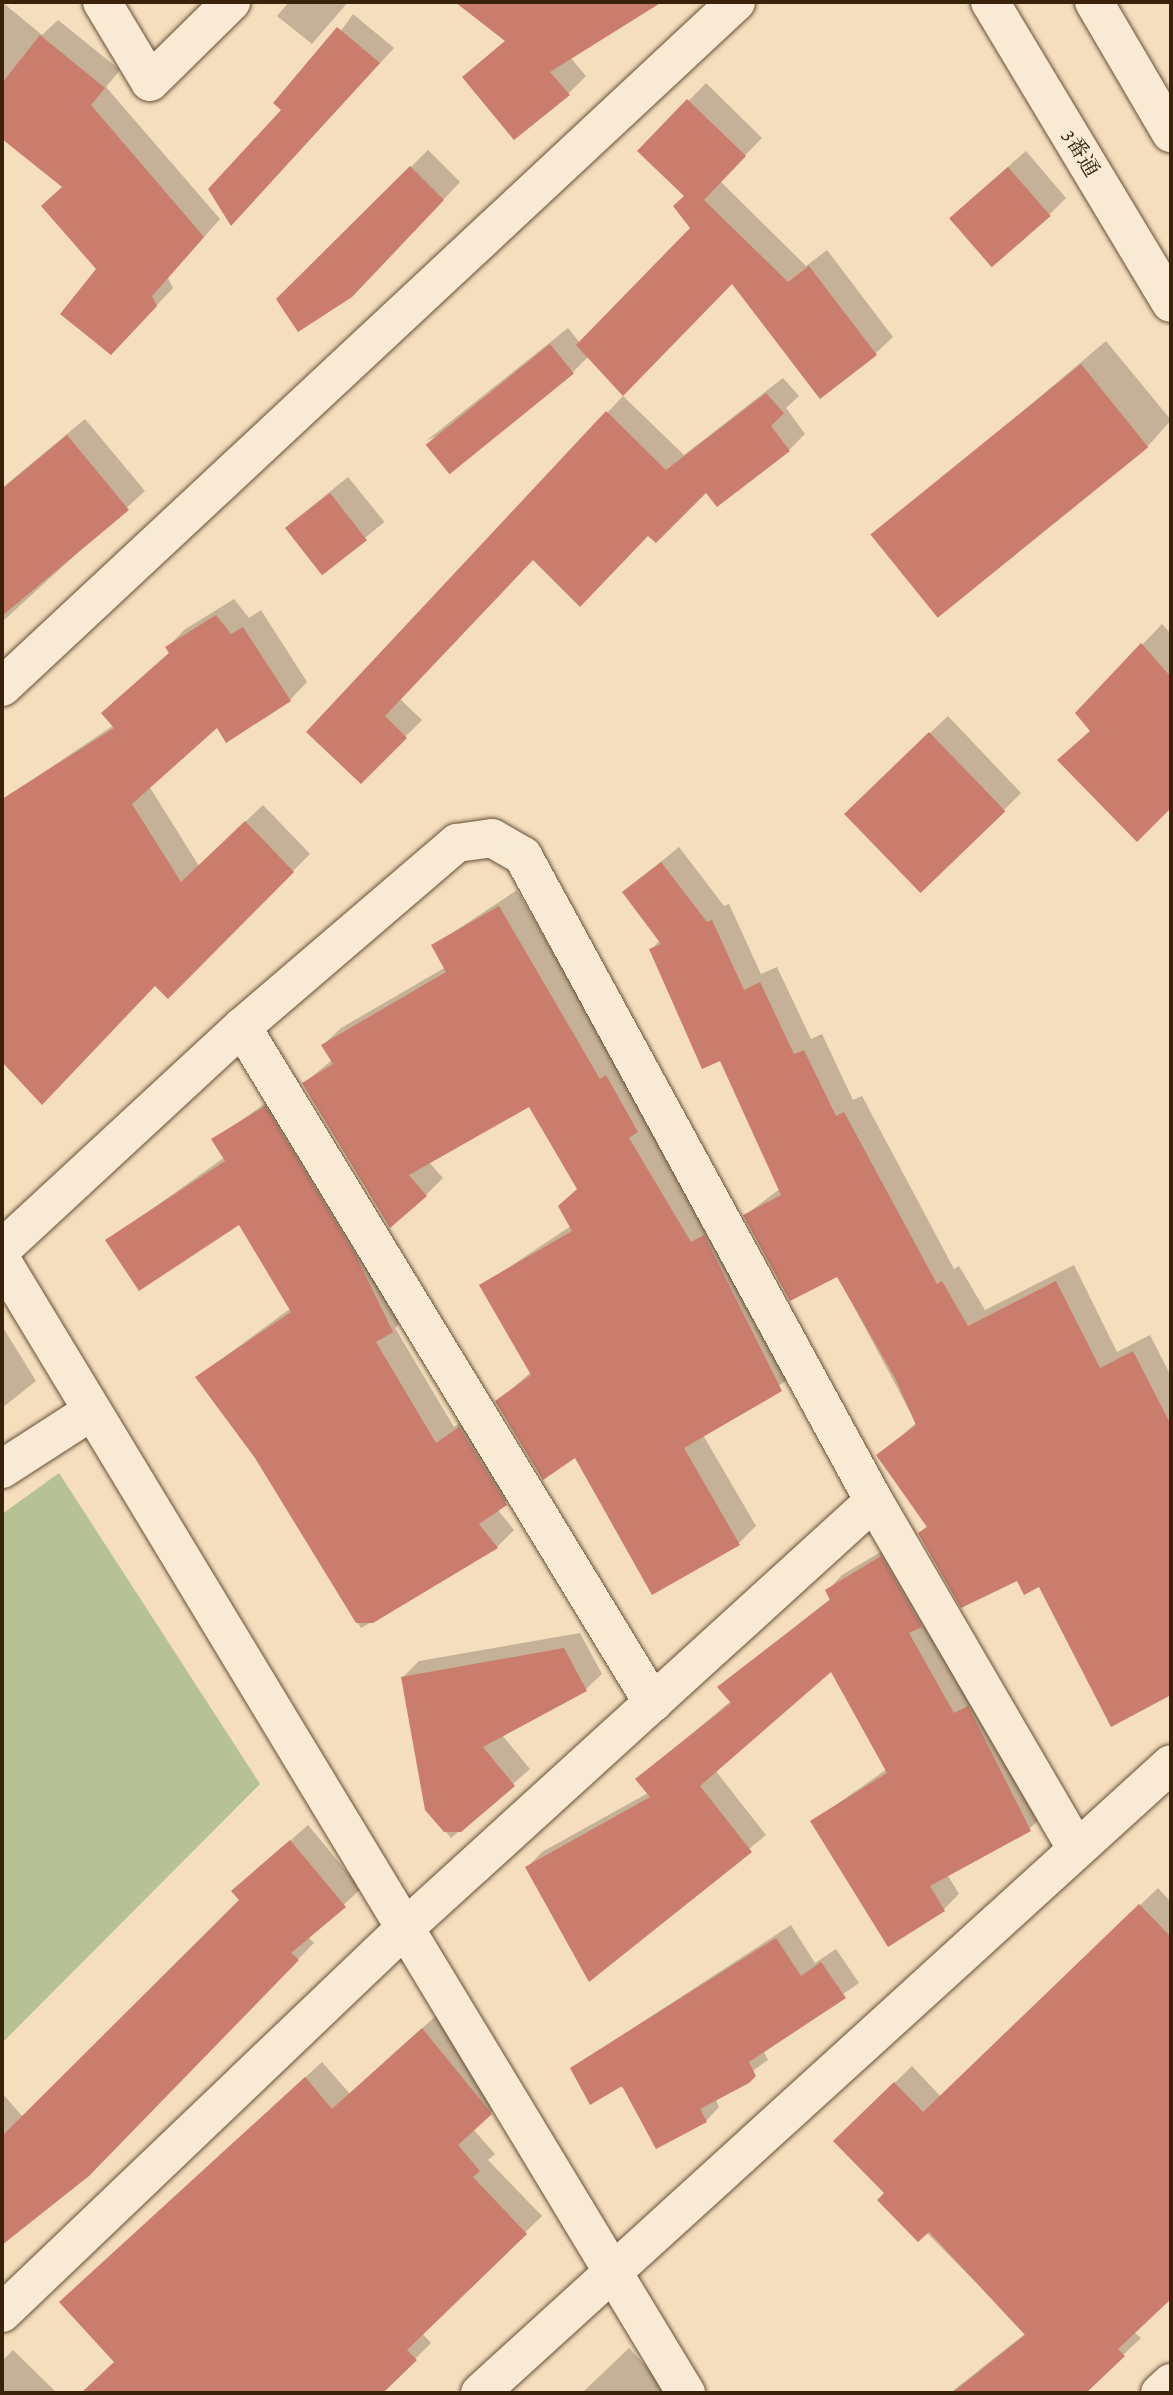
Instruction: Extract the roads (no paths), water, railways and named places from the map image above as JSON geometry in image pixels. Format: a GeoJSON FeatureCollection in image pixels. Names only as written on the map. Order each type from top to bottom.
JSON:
{"type":"FeatureCollection","features":[{"type":"Feature","properties":{"kind":"street"},"geometry":{"type":"LineString","coordinates":[[102,2],[150,82],[231,2]]}},
{"type":"Feature","properties":{"kind":"street"},"geometry":{"type":"LineString","coordinates":[[2,687],[736,2]]}},
{"type":"Feature","properties":{"kind":"street","name":"3番通"},"geometry":{"type":"LineString","coordinates":[[990,2],[1171,303]]}},
{"type":"Feature","properties":{"kind":"street"},"geometry":{"type":"LineString","coordinates":[[1094,2],[1171,132]]}},
{"type":"Feature","properties":{"kind":"street"},"geometry":{"type":"LineString","coordinates":[[2,1249],[242,1027],[457,843],[492,838],[523,856],[874,1501],[1074,1847]]}},
{"type":"Feature","properties":{"kind":"street"},"geometry":{"type":"LineString","coordinates":[[242,1027],[653,1703]]}},
{"type":"Feature","properties":{"kind":"street"},"geometry":{"type":"LineString","coordinates":[[2,1261],[686,2393]]}},
{"type":"Feature","properties":{"kind":"street"},"geometry":{"type":"LineString","coordinates":[[2,1469],[92,1411]]}},
{"type":"Feature","properties":{"kind":"street"},"geometry":{"type":"LineString","coordinates":[[2,2313],[405,1928],[874,1501]]}},
{"type":"Feature","properties":{"kind":"street"},"geometry":{"type":"LineString","coordinates":[[480,2393],[1074,1847],[1171,1764]]}},
{"type":"Feature","properties":{"kind":"street"},"geometry":{"type":"LineString","coordinates":[[1160,2393],[1171,2383]]}}]}
